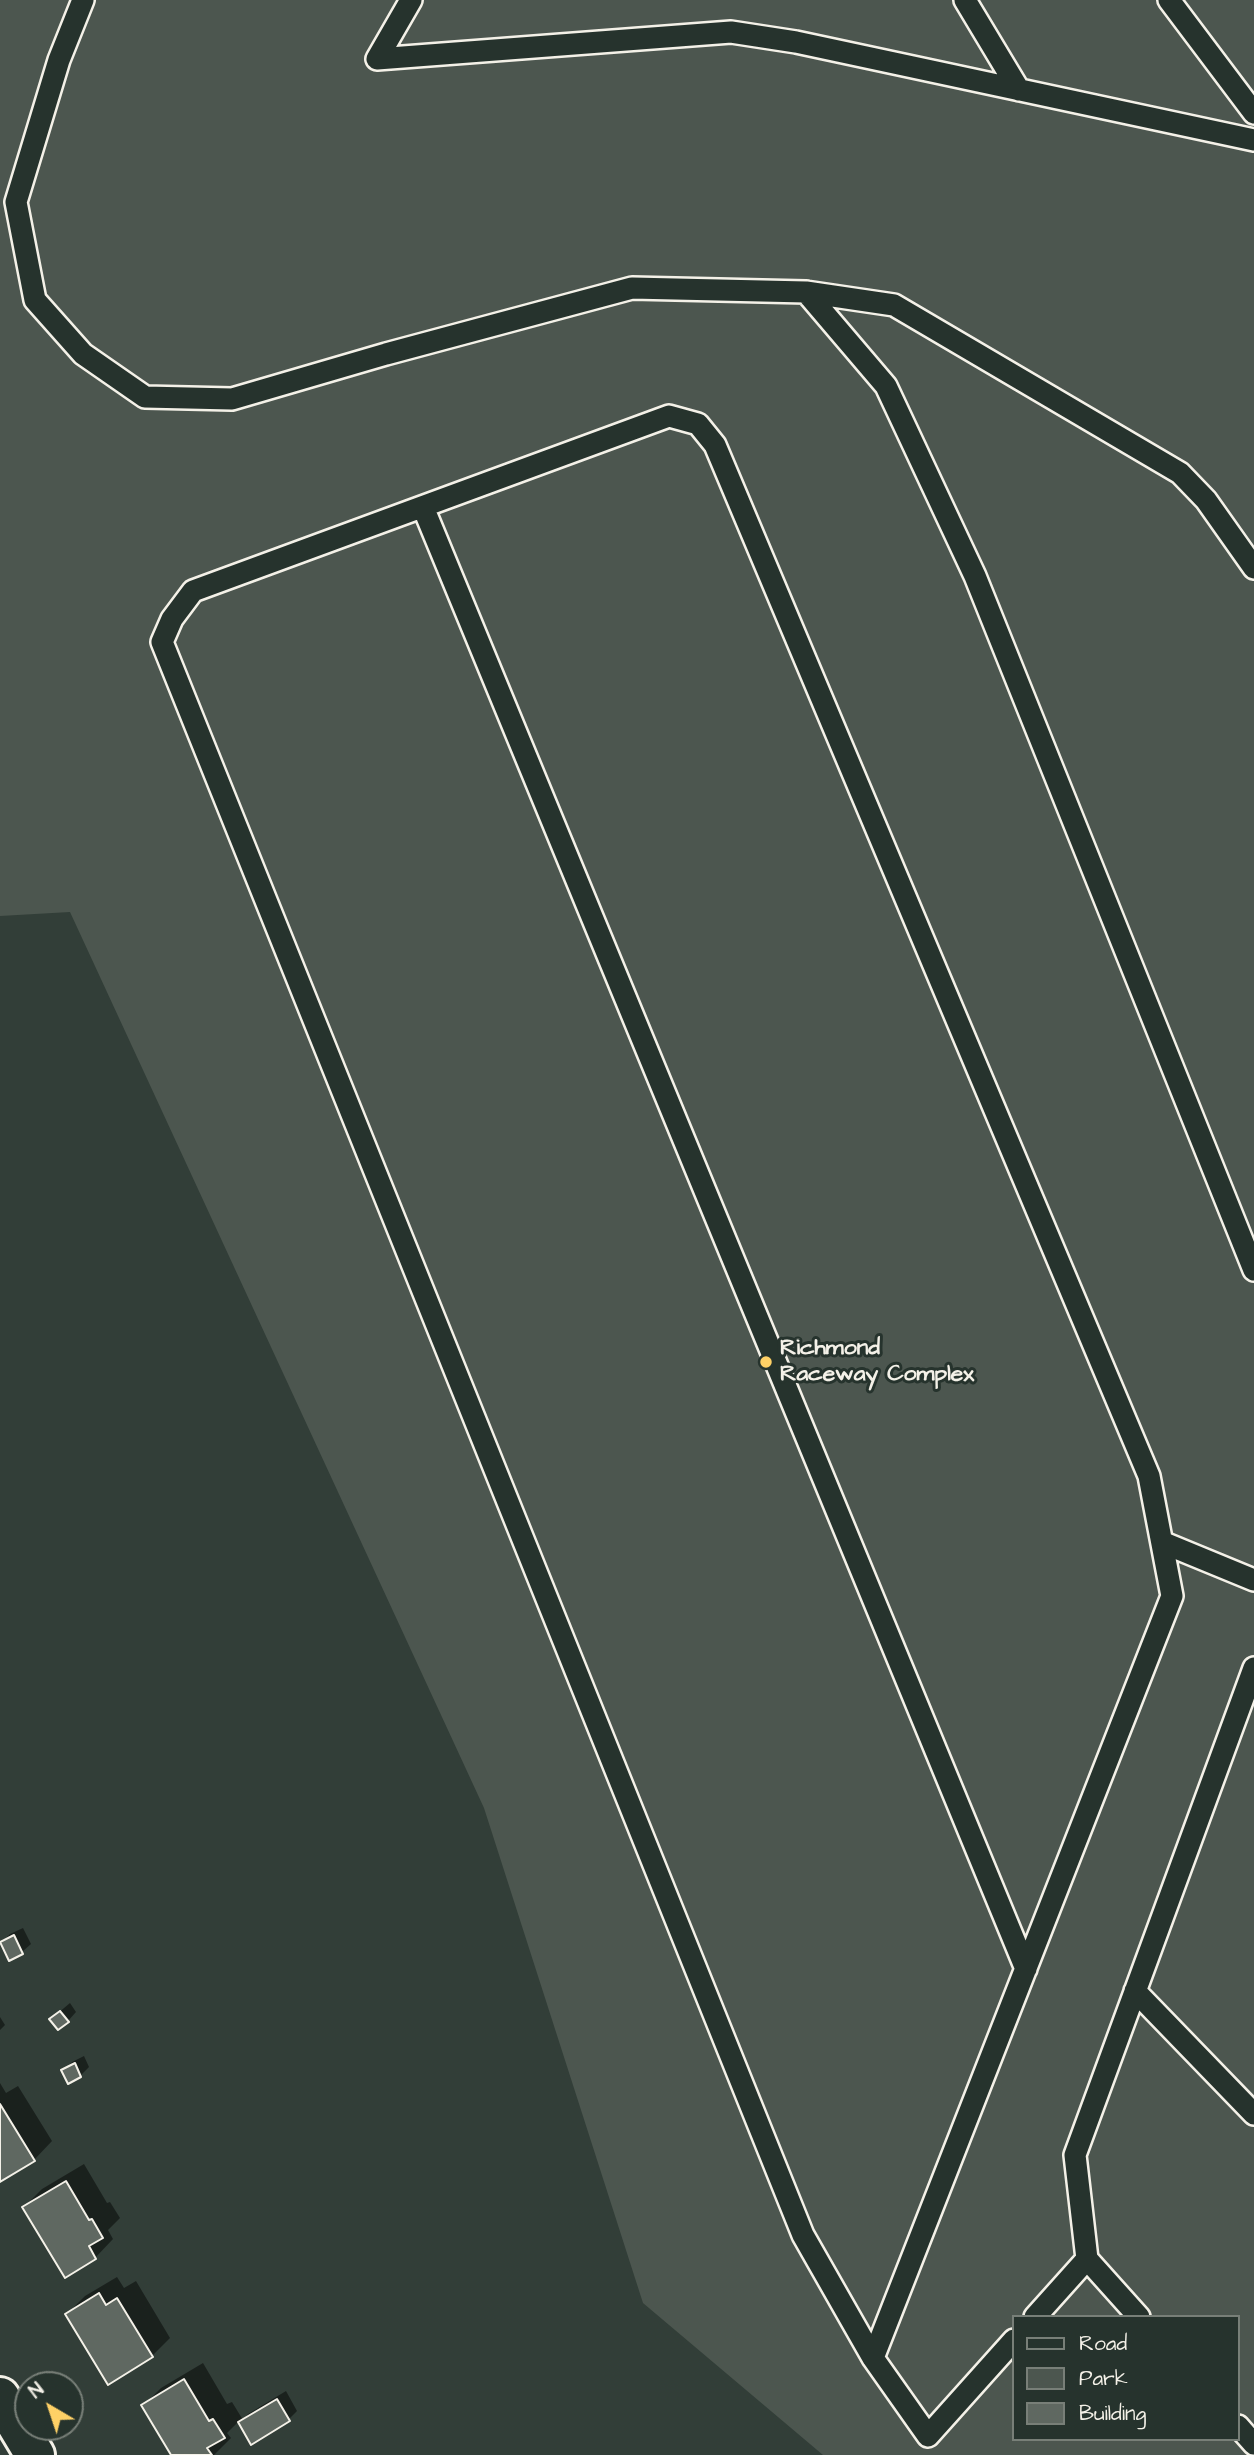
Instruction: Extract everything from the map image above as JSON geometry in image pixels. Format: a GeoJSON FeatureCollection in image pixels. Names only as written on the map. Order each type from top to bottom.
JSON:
{"type":"FeatureCollection","features":[{"type":"Feature","properties":{"kind":"street"},"geometry":{"type":"LineString","coordinates":[[0,2397],[34,2455]]}},
{"type":"Feature","properties":{"kind":"lane"},"geometry":{"type":"LineString","coordinates":[[83,0],[59,60],[16,202],[35,300],[83,354],[145,397],[232,399],[632,288],[806,292],[894,305],[1180,473],[1206,500],[1254,568]]}},
{"type":"Feature","properties":{"kind":"lane"},"geometry":{"type":"LineString","coordinates":[[411,0],[377,59],[731,32],[796,42],[1254,140]]}},
{"type":"Feature","properties":{"kind":"lane"},"geometry":{"type":"LineString","coordinates":[[965,0],[1019,90]]}},
{"type":"Feature","properties":{"kind":"lane"},"geometry":{"type":"LineString","coordinates":[[1169,0],[1254,113]]}},
{"type":"Feature","properties":{"kind":"lane"},"geometry":{"type":"LineString","coordinates":[[806,292],[886,386],[975,576],[1254,1270]]}},
{"type":"Feature","properties":{"kind":"lane"},"geometry":{"type":"LineString","coordinates":[[873,2358],[1172,1597],[1164,1543],[1149,1476],[715,445],[698,424],[669,416],[193,591],[172,619],[162,642],[803,2235],[873,2358],[928,2436],[1012,2342]]}},
{"type":"Feature","properties":{"kind":"lane"},"geometry":{"type":"LineString","coordinates":[[423,507],[1026,1969]]}},
{"type":"Feature","properties":{"kind":"lane"},"geometry":{"type":"LineString","coordinates":[[1164,1543],[1254,1580]]}},
{"type":"Feature","properties":{"kind":"lane"},"geometry":{"type":"LineString","coordinates":[[1137,2315],[1087,2259],[1075,2155],[1254,1668]]}},
{"type":"Feature","properties":{"kind":"lane"},"geometry":{"type":"LineString","coordinates":[[1135,1992],[1254,2114]]}},
{"type":"Feature","properties":{"kind":"lane"},"geometry":{"type":"LineString","coordinates":[[1037,2315],[1087,2259]]}},
{"type":"Feature","properties":{"kind":"lane"},"geometry":{"type":"LineString","coordinates":[[1240,2428],[1254,2444]]}},
{"type":"Feature","properties":{"kind":"green space","name":"Richmond Raceway Complex"},"geometry":{"type":"Polygon","coordinates":[[[0,0],[1254,0],[1254,2455],[823,2455],[643,2303],[484,1808],[70,912],[0,916],[0,0]]]}},
{"type":"Feature","properties":{"kind":"building"},"geometry":{"type":"Polygon","coordinates":[[[14,1935],[23,1954],[9,1961],[0,1942],[14,1935]]]}},
{"type":"Feature","properties":{"kind":"building"},"geometry":{"type":"Polygon","coordinates":[[[60,2011],[69,2022],[58,2030],[49,2019],[60,2011]]]}},
{"type":"Feature","properties":{"kind":"building"},"geometry":{"type":"Polygon","coordinates":[[[75,2063],[81,2077],[68,2084],[61,2070],[75,2063]]]}},
{"type":"Feature","properties":{"kind":"building"},"geometry":{"type":"Polygon","coordinates":[[[0,2104],[35,2161],[0,2182],[0,2104]]]}},
{"type":"Feature","properties":{"kind":"building"},"geometry":{"type":"Polygon","coordinates":[[[66,2181],[103,2238],[89,2246],[96,2259],[65,2278],[22,2207],[66,2181]]]}},
{"type":"Feature","properties":{"kind":"building"},"geometry":{"type":"Polygon","coordinates":[[[99,2293],[106,2305],[117,2298],[153,2357],[108,2385],[65,2314],[99,2293]]]}},
{"type":"Feature","properties":{"kind":"building"},"geometry":{"type":"Polygon","coordinates":[[[184,2379],[209,2421],[213,2419],[225,2438],[207,2448],[212,2455],[171,2455],[141,2405],[184,2379]]]}},
{"type":"Feature","properties":{"kind":"building"},"geometry":{"type":"Polygon","coordinates":[[[277,2399],[290,2421],[251,2445],[238,2422],[277,2399]]]}},
{"type":"Feature","properties":{"kind":"place","name":"Richmond Raceway Complex"},"geometry":{"type":"Point","coordinates":[766,1362]}}]}
